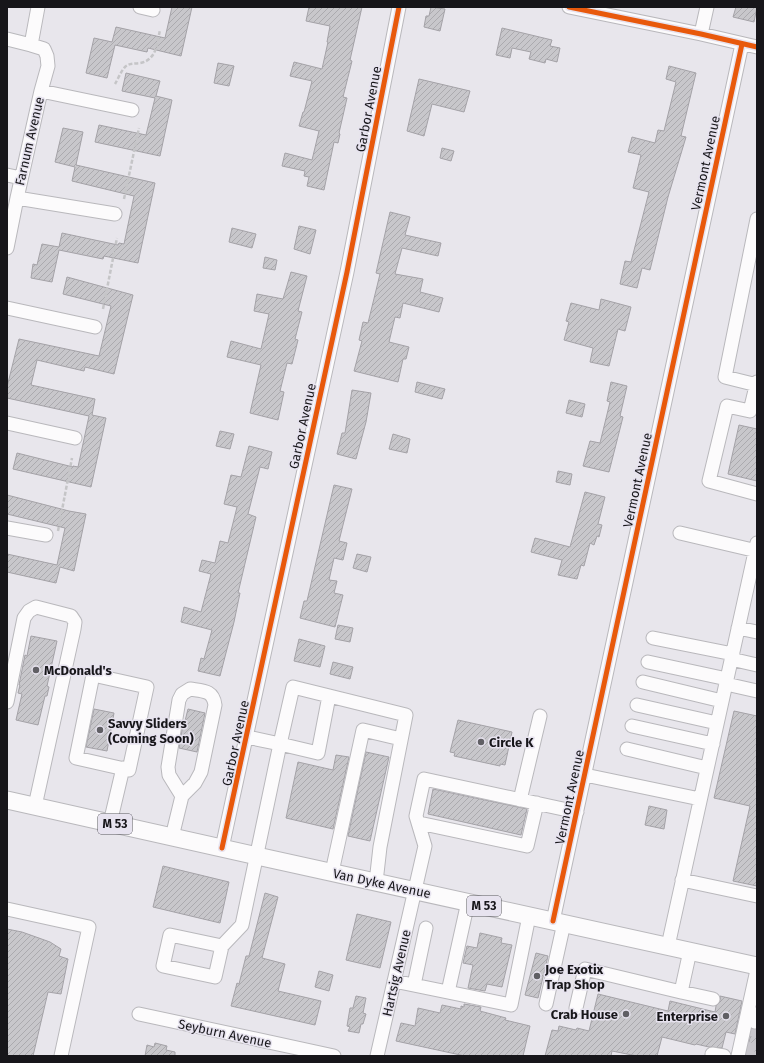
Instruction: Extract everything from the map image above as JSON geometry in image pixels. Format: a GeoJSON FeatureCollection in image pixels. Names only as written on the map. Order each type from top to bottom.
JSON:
{"type":"FeatureCollection","features":[{"type":"Feature","properties":{"kind":"main road","name":"Van Dyke Avenue"},"geometry":{"type":"LineString","coordinates":[[7,800],[757,966]]}},
{"type":"Feature","properties":{"kind":"street"},"geometry":{"type":"LineString","coordinates":[[31,45],[38,7]]}},
{"type":"Feature","properties":{"kind":"street"},"geometry":{"type":"LineString","coordinates":[[140,7],[153,10]]}},
{"type":"Feature","properties":{"kind":"street","name":"Garbor Avenue"},"geometry":{"type":"LineString","coordinates":[[222,848],[347,272],[399,7]]}},
{"type":"Feature","properties":{"kind":"street"},"geometry":{"type":"LineString","coordinates":[[569,7],[757,47]]}},
{"type":"Feature","properties":{"kind":"street"},"geometry":{"type":"LineString","coordinates":[[701,34],[706,7]]}},
{"type":"Feature","properties":{"kind":"street","name":"Farnum Avenue"},"geometry":{"type":"LineString","coordinates":[[7,39],[44,49],[47,56],[48,66],[21,178],[7,248]]}},
{"type":"Feature","properties":{"kind":"street","name":"Vermont Avenue"},"geometry":{"type":"LineString","coordinates":[[546,1004],[558,922],[577,812],[742,44]]}},
{"type":"Feature","properties":{"kind":"street"},"geometry":{"type":"LineString","coordinates":[[41,91],[132,110]]}},
{"type":"Feature","properties":{"kind":"street"},"geometry":{"type":"LineString","coordinates":[[7,175],[21,178]]}},
{"type":"Feature","properties":{"kind":"street"},"geometry":{"type":"LineString","coordinates":[[17,198],[115,214]]}},
{"type":"Feature","properties":{"kind":"street"},"geometry":{"type":"LineString","coordinates":[[757,219],[725,377],[757,384],[750,411],[727,406],[709,481],[757,494]]}},
{"type":"Feature","properties":{"kind":"street"},"geometry":{"type":"LineString","coordinates":[[7,308],[95,327]]}},
{"type":"Feature","properties":{"kind":"street"},"geometry":{"type":"LineString","coordinates":[[7,423],[75,438]]}},
{"type":"Feature","properties":{"kind":"street"},"geometry":{"type":"LineString","coordinates":[[7,528],[46,535]]}},
{"type":"Feature","properties":{"kind":"street"},"geometry":{"type":"LineString","coordinates":[[668,946],[757,548],[680,533]]}},
{"type":"Feature","properties":{"kind":"street"},"geometry":{"type":"LineString","coordinates":[[7,702],[24,618],[29,611],[36,607],[71,616],[75,622],[74,629],[35,806]]}},
{"type":"Feature","properties":{"kind":"street"},"geometry":{"type":"LineString","coordinates":[[738,628],[757,632]]}},
{"type":"Feature","properties":{"kind":"street"},"geometry":{"type":"LineString","coordinates":[[653,638],[732,657],[757,665]]}},
{"type":"Feature","properties":{"kind":"street"},"geometry":{"type":"LineString","coordinates":[[648,662],[727,681],[757,691]]}},
{"type":"Feature","properties":{"kind":"street"},"geometry":{"type":"LineString","coordinates":[[93,675],[147,687],[129,770],[123,768],[76,758],[93,675]]}},
{"type":"Feature","properties":{"kind":"street"},"geometry":{"type":"LineString","coordinates":[[643,682],[722,701]]}},
{"type":"Feature","properties":{"kind":"street"},"geometry":{"type":"LineString","coordinates":[[222,946],[170,935],[163,966],[215,977],[222,946],[242,925],[293,687],[406,715],[380,847],[376,882]]}},
{"type":"Feature","properties":{"kind":"street"},"geometry":{"type":"LineString","coordinates":[[172,837],[182,796],[195,783],[201,772],[215,705],[214,698],[210,693],[190,689],[182,694],[179,700],[168,767],[169,775],[182,796]]}},
{"type":"Feature","properties":{"kind":"street"},"geometry":{"type":"LineString","coordinates":[[247,736],[318,753],[329,696]]}},
{"type":"Feature","properties":{"kind":"street"},"geometry":{"type":"LineString","coordinates":[[637,705],[718,722]]}},
{"type":"Feature","properties":{"kind":"street"},"geometry":{"type":"LineString","coordinates":[[540,716],[520,800],[577,812]]}},
{"type":"Feature","properties":{"kind":"street"},"geometry":{"type":"LineString","coordinates":[[632,726],[713,744]]}},
{"type":"Feature","properties":{"kind":"street"},"geometry":{"type":"LineString","coordinates":[[332,872],[363,730],[401,739]]}},
{"type":"Feature","properties":{"kind":"street"},"geometry":{"type":"LineString","coordinates":[[627,749],[707,768]]}},
{"type":"Feature","properties":{"kind":"street"},"geometry":{"type":"LineString","coordinates":[[110,823],[123,768]]}},
{"type":"Feature","properties":{"kind":"street"},"geometry":{"type":"LineString","coordinates":[[585,775],[700,799]]}},
{"type":"Feature","properties":{"kind":"street","name":"Hartsig Avenue"},"geometry":{"type":"LineString","coordinates":[[377,1056],[425,846],[416,816],[424,779],[520,800]]}},
{"type":"Feature","properties":{"kind":"street"},"geometry":{"type":"LineString","coordinates":[[418,823],[527,846],[537,803]]}},
{"type":"Feature","properties":{"kind":"street"},"geometry":{"type":"LineString","coordinates":[[682,880],[757,896]]}},
{"type":"Feature","properties":{"kind":"street"},"geometry":{"type":"LineString","coordinates":[[448,992],[468,902]]}},
{"type":"Feature","properties":{"kind":"street"},"geometry":{"type":"LineString","coordinates":[[7,909],[88,927],[62,1056]]}},
{"type":"Feature","properties":{"kind":"street"},"geometry":{"type":"LineString","coordinates":[[394,981],[511,1005],[529,916]]}},
{"type":"Feature","properties":{"kind":"street"},"geometry":{"type":"LineString","coordinates":[[414,985],[426,928]]}},
{"type":"Feature","properties":{"kind":"street"},"geometry":{"type":"LineString","coordinates":[[681,992],[690,951]]}},
{"type":"Feature","properties":{"kind":"street"},"geometry":{"type":"LineString","coordinates":[[576,1008],[585,969],[713,999]]}},
{"type":"Feature","properties":{"kind":"street"},"geometry":{"type":"LineString","coordinates":[[744,1056],[754,1016],[757,970]]}},
{"type":"Feature","properties":{"kind":"street","name":"Seyburn Avenue"},"geometry":{"type":"LineString","coordinates":[[139,1014],[334,1056]]}},
{"type":"Feature","properties":{"kind":"street"},"geometry":{"type":"LineString","coordinates":[[712,1056],[712,1054],[724,1056]]}},
{"type":"Feature","properties":{"kind":"path"},"geometry":{"type":"LineString","coordinates":[[115,84],[124,67],[130,64],[141,63],[149,60],[155,54],[160,30]]}},
{"type":"Feature","properties":{"kind":"path"},"geometry":{"type":"LineString","coordinates":[[124,199],[139,128]]}},
{"type":"Feature","properties":{"kind":"path"},"geometry":{"type":"LineString","coordinates":[[103,309],[117,238]]}},
{"type":"Feature","properties":{"kind":"path"},"geometry":{"type":"LineString","coordinates":[[58,531],[72,458]]}},
{"type":"Feature","properties":{"kind":"building"},"geometry":{"type":"Polygon","coordinates":[[[172,7],[192,7],[181,56],[148,48],[147,52],[115,45],[107,78],[86,73],[94,38],[112,42],[116,27],[165,38],[172,7]]]}},
{"type":"Feature","properties":{"kind":"building"},"geometry":{"type":"Polygon","coordinates":[[[309,7],[362,7],[350,60],[352,61],[343,97],[347,98],[340,134],[338,143],[334,142],[324,190],[307,186],[309,177],[304,176],[305,171],[282,166],[285,153],[312,160],[319,131],[299,126],[312,81],[290,76],[294,62],[322,69],[330,26],[306,21],[309,7]]]}},
{"type":"Feature","properties":{"kind":"building"},"geometry":{"type":"Polygon","coordinates":[[[431,7],[445,9],[440,31],[424,27],[426,16],[429,16],[431,7]]]}},
{"type":"Feature","properties":{"kind":"building"},"geometry":{"type":"Polygon","coordinates":[[[736,7],[757,7],[754,22],[733,17],[736,7]]]}},
{"type":"Feature","properties":{"kind":"building"},"geometry":{"type":"Polygon","coordinates":[[[502,28],[552,40],[550,46],[560,48],[557,62],[546,59],[545,63],[529,59],[531,52],[512,48],[510,58],[496,55],[502,28]]]}},
{"type":"Feature","properties":{"kind":"building"},"geometry":{"type":"Polygon","coordinates":[[[218,63],[234,66],[229,86],[214,83],[218,63]]]}},
{"type":"Feature","properties":{"kind":"building"},"geometry":{"type":"Polygon","coordinates":[[[669,66],[696,73],[681,136],[686,137],[668,197],[650,270],[642,268],[637,288],[620,284],[625,261],[631,262],[649,192],[633,188],[641,155],[628,152],[632,137],[655,143],[658,130],[664,131],[676,82],[666,79],[669,66]]]}},
{"type":"Feature","properties":{"kind":"building"},"geometry":{"type":"Polygon","coordinates":[[[126,73],[160,81],[156,96],[172,100],[160,156],[95,142],[99,125],[146,135],[155,98],[122,91],[126,73]]]}},
{"type":"Feature","properties":{"kind":"building"},"geometry":{"type":"Polygon","coordinates":[[[419,79],[470,91],[464,112],[432,104],[424,136],[407,131],[419,79]]]}},
{"type":"Feature","properties":{"kind":"building"},"geometry":{"type":"Polygon","coordinates":[[[63,128],[83,132],[76,165],[155,183],[138,263],[104,256],[103,259],[59,250],[52,282],[31,278],[33,264],[37,265],[42,244],[59,247],[62,233],[118,245],[119,243],[124,244],[134,196],[72,181],[75,167],[55,162],[63,128]]]}},
{"type":"Feature","properties":{"kind":"building"},"geometry":{"type":"Polygon","coordinates":[[[442,148],[454,151],[451,161],[440,158],[442,148]]]}},
{"type":"Feature","properties":{"kind":"building"},"geometry":{"type":"Polygon","coordinates":[[[390,212],[410,217],[405,235],[441,243],[438,256],[402,248],[395,274],[423,279],[420,292],[443,298],[439,312],[403,303],[400,318],[395,317],[389,342],[409,347],[406,359],[403,359],[398,382],[354,371],[362,341],[359,340],[363,322],[368,323],[380,274],[376,273],[390,212]]]}},
{"type":"Feature","properties":{"kind":"building"},"geometry":{"type":"Polygon","coordinates":[[[299,226],[316,230],[310,254],[294,249],[299,226]]]}},
{"type":"Feature","properties":{"kind":"building"},"geometry":{"type":"Polygon","coordinates":[[[232,228],[256,234],[252,248],[229,242],[232,228]]]}},
{"type":"Feature","properties":{"kind":"building"},"geometry":{"type":"Polygon","coordinates":[[[265,257],[277,260],[275,270],[263,268],[265,257]]]}},
{"type":"Feature","properties":{"kind":"building"},"geometry":{"type":"Polygon","coordinates":[[[291,272],[307,276],[298,311],[302,312],[295,339],[298,340],[292,364],[287,363],[280,391],[284,392],[278,420],[250,413],[261,365],[227,357],[231,341],[261,349],[269,314],[254,311],[257,294],[283,299],[291,272]]]}},
{"type":"Feature","properties":{"kind":"building"},"geometry":{"type":"Polygon","coordinates":[[[67,277],[133,295],[114,374],[85,367],[84,371],[37,360],[31,385],[95,399],[92,415],[106,418],[91,487],[13,469],[17,453],[78,467],[89,416],[7,398],[7,387],[19,339],[99,356],[111,306],[63,294],[67,277]]]}},
{"type":"Feature","properties":{"kind":"building"},"geometry":{"type":"Polygon","coordinates":[[[601,299],[631,307],[625,331],[618,329],[609,366],[590,362],[593,348],[564,340],[569,322],[566,321],[571,303],[599,310],[601,299]]]}},
{"type":"Feature","properties":{"kind":"building"},"geometry":{"type":"Polygon","coordinates":[[[417,382],[445,389],[442,399],[415,392],[417,382]]]}},
{"type":"Feature","properties":{"kind":"building"},"geometry":{"type":"Polygon","coordinates":[[[611,382],[627,386],[620,416],[623,417],[609,472],[583,466],[590,441],[600,443],[610,402],[607,401],[611,382]]]}},
{"type":"Feature","properties":{"kind":"building"},"geometry":{"type":"Polygon","coordinates":[[[352,390],[371,393],[366,422],[356,459],[337,454],[342,433],[345,433],[352,390]]]}},
{"type":"Feature","properties":{"kind":"building"},"geometry":{"type":"Polygon","coordinates":[[[569,400],[585,404],[582,417],[566,413],[569,400]]]}},
{"type":"Feature","properties":{"kind":"building"},"geometry":{"type":"Polygon","coordinates":[[[739,425],[757,429],[757,481],[728,474],[739,425]]]}},
{"type":"Feature","properties":{"kind":"building"},"geometry":{"type":"Polygon","coordinates":[[[220,431],[234,434],[230,449],[216,446],[220,431]]]}},
{"type":"Feature","properties":{"kind":"building"},"geometry":{"type":"Polygon","coordinates":[[[393,434],[410,439],[407,453],[389,449],[393,434]]]}},
{"type":"Feature","properties":{"kind":"building"},"geometry":{"type":"Polygon","coordinates":[[[249,446],[272,452],[268,469],[260,467],[248,514],[256,517],[238,593],[240,593],[234,622],[220,676],[198,671],[201,658],[204,659],[212,630],[181,622],[184,607],[201,612],[211,574],[199,571],[202,560],[215,563],[220,541],[228,543],[237,507],[224,504],[231,475],[241,477],[249,446]]]}},
{"type":"Feature","properties":{"kind":"building"},"geometry":{"type":"Polygon","coordinates":[[[558,471],[572,474],[570,485],[556,482],[558,471]]]}},
{"type":"Feature","properties":{"kind":"building"},"geometry":{"type":"Polygon","coordinates":[[[334,485],[352,489],[339,541],[347,543],[343,560],[334,558],[329,580],[337,581],[334,593],[343,595],[335,627],[300,618],[304,601],[307,601],[334,485]]]}},
{"type":"Feature","properties":{"kind":"building"},"geometry":{"type":"Polygon","coordinates":[[[585,492],[605,497],[598,524],[602,525],[599,537],[597,536],[594,545],[590,543],[584,566],[581,565],[577,579],[558,575],[562,560],[531,552],[535,538],[570,547],[585,492]]]}},
{"type":"Feature","properties":{"kind":"building"},"geometry":{"type":"Polygon","coordinates":[[[7,495],[86,514],[74,571],[60,567],[56,583],[7,572],[7,554],[57,565],[65,528],[7,514],[7,495]]]}},
{"type":"Feature","properties":{"kind":"building"},"geometry":{"type":"Polygon","coordinates":[[[357,554],[371,557],[367,572],[353,568],[357,554]]]}},
{"type":"Feature","properties":{"kind":"building"},"geometry":{"type":"Polygon","coordinates":[[[338,625],[353,628],[350,642],[335,639],[338,625]]]}},
{"type":"Feature","properties":{"kind":"building","name":"McDonald's"},"geometry":{"type":"Polygon","coordinates":[[[31,636],[57,641],[47,686],[49,687],[47,696],[45,696],[38,725],[16,720],[22,694],[18,693],[19,685],[25,655],[27,656],[31,636]]]}},
{"type":"Feature","properties":{"kind":"building"},"geometry":{"type":"Polygon","coordinates":[[[299,639],[325,646],[320,667],[294,661],[299,639]]]}},
{"type":"Feature","properties":{"kind":"building"},"geometry":{"type":"Polygon","coordinates":[[[333,662],[353,667],[350,679],[330,674],[333,662]]]}},
{"type":"Feature","properties":{"kind":"building","name":"Savvy Sliders (Coming Soon)"},"geometry":{"type":"Polygon","coordinates":[[[94,709],[114,713],[107,751],[86,747],[94,709]]]}},
{"type":"Feature","properties":{"kind":"building"},"geometry":{"type":"Polygon","coordinates":[[[188,709],[205,713],[197,752],[179,748],[183,724],[184,725],[188,709]]]}},
{"type":"Feature","properties":{"kind":"building"},"geometry":{"type":"Polygon","coordinates":[[[734,711],[757,716],[757,886],[733,881],[750,806],[714,798],[734,711]]]}},
{"type":"Feature","properties":{"kind":"building","name":"Circle K"},"geometry":{"type":"Polygon","coordinates":[[[458,720],[512,732],[505,765],[500,764],[500,766],[454,756],[455,753],[450,752],[458,720]]]}},
{"type":"Feature","properties":{"kind":"building"},"geometry":{"type":"Polygon","coordinates":[[[366,752],[389,757],[370,841],[348,836],[366,752]]]}},
{"type":"Feature","properties":{"kind":"building"},"geometry":{"type":"Polygon","coordinates":[[[336,755],[349,757],[333,829],[286,818],[298,762],[333,770],[336,755]]]}},
{"type":"Feature","properties":{"kind":"building"},"geometry":{"type":"Polygon","coordinates":[[[433,789],[527,809],[521,835],[428,814],[433,789]]]}},
{"type":"Feature","properties":{"kind":"building"},"geometry":{"type":"Polygon","coordinates":[[[649,806],[667,810],[664,829],[645,825],[649,806]]]}},
{"type":"Feature","properties":{"kind":"building"},"geometry":{"type":"Polygon","coordinates":[[[163,866],[229,882],[220,923],[153,907],[163,866]]]}},
{"type":"Feature","properties":{"kind":"building"},"geometry":{"type":"Polygon","coordinates":[[[265,893],[278,897],[262,958],[285,964],[278,991],[321,1001],[315,1025],[231,1006],[237,983],[239,984],[246,956],[249,956],[265,893]]]}},
{"type":"Feature","properties":{"kind":"building"},"geometry":{"type":"Polygon","coordinates":[[[357,914],[391,922],[380,968],[346,960],[357,914]]]}},
{"type":"Feature","properties":{"kind":"building"},"geometry":{"type":"Polygon","coordinates":[[[7,929],[22,932],[50,942],[61,949],[59,956],[68,959],[61,994],[48,992],[33,1056],[7,1056],[7,929]]]}},
{"type":"Feature","properties":{"kind":"building"},"geometry":{"type":"Polygon","coordinates":[[[480,933],[502,938],[501,943],[512,945],[502,987],[487,984],[485,991],[468,988],[473,965],[463,963],[467,946],[477,948],[480,933]]]}},
{"type":"Feature","properties":{"kind":"building","name":"Joe Exotix Trap Shop"},"geometry":{"type":"Polygon","coordinates":[[[536,953],[548,956],[538,998],[525,995],[536,953]]]}},
{"type":"Feature","properties":{"kind":"building"},"geometry":{"type":"Polygon","coordinates":[[[319,971],[333,975],[329,991],[315,987],[319,971]]]}},
{"type":"Feature","properties":{"kind":"building"},"geometry":{"type":"Polygon","coordinates":[[[598,994],[668,1011],[670,1001],[715,1012],[716,1006],[721,1001],[720,996],[742,1001],[735,1034],[726,1032],[722,1048],[695,1045],[662,1037],[657,1056],[637,1056],[612,1051],[611,1056],[545,1056],[552,1030],[558,1031],[559,1026],[589,1031],[598,994]]]}},
{"type":"Feature","properties":{"kind":"building"},"geometry":{"type":"Polygon","coordinates":[[[356,996],[366,998],[363,1013],[366,1014],[363,1024],[361,1024],[359,1033],[348,1031],[350,1027],[347,1026],[350,1008],[353,1008],[356,996]]]}},
{"type":"Feature","properties":{"kind":"building"},"geometry":{"type":"Polygon","coordinates":[[[464,1004],[481,1007],[480,1011],[506,1018],[505,1020],[530,1026],[523,1056],[465,1056],[396,1041],[401,1023],[415,1026],[418,1008],[440,1013],[442,1005],[461,1009],[461,1006],[464,1007],[464,1004]]]}},
{"type":"Feature","properties":{"kind":"building"},"geometry":{"type":"Polygon","coordinates":[[[752,1029],[757,1030],[757,1056],[746,1055],[752,1029]]]}},
{"type":"Feature","properties":{"kind":"building"},"geometry":{"type":"Polygon","coordinates":[[[155,1043],[167,1046],[166,1050],[175,1052],[175,1056],[145,1056],[147,1045],[154,1047],[155,1043]]]}},
{"type":"Feature","properties":{"kind":"tunnel"},"geometry":{"type":"LineString","coordinates":[[747,1055],[755,1022]]}},
{"type":"Feature","properties":{"kind":"cycle path"},"geometry":{"type":"LineString","coordinates":[[222,848],[347,272],[399,7]]}},
{"type":"Feature","properties":{"kind":"cycle path"},"geometry":{"type":"LineString","coordinates":[[569,7],[757,47]]}},
{"type":"Feature","properties":{"kind":"cycle path"},"geometry":{"type":"LineString","coordinates":[[553,921],[742,44]]}},
{"type":"Feature","properties":{"kind":"place","name":"McDonald's"},"geometry":{"type":"Point","coordinates":[36,670]}},
{"type":"Feature","properties":{"kind":"place","name":"Savvy Sliders (Coming Soon)"},"geometry":{"type":"Point","coordinates":[100,730]}},
{"type":"Feature","properties":{"kind":"place","name":"Circle K"},"geometry":{"type":"Point","coordinates":[481,742]}},
{"type":"Feature","properties":{"kind":"place","name":"Joe Exotix Trap Shop"},"geometry":{"type":"Point","coordinates":[537,976]}},
{"type":"Feature","properties":{"kind":"place","name":"Crab House"},"geometry":{"type":"Point","coordinates":[626,1014]}},
{"type":"Feature","properties":{"kind":"place","name":"Enterprise"},"geometry":{"type":"Point","coordinates":[726,1016]}}]}
